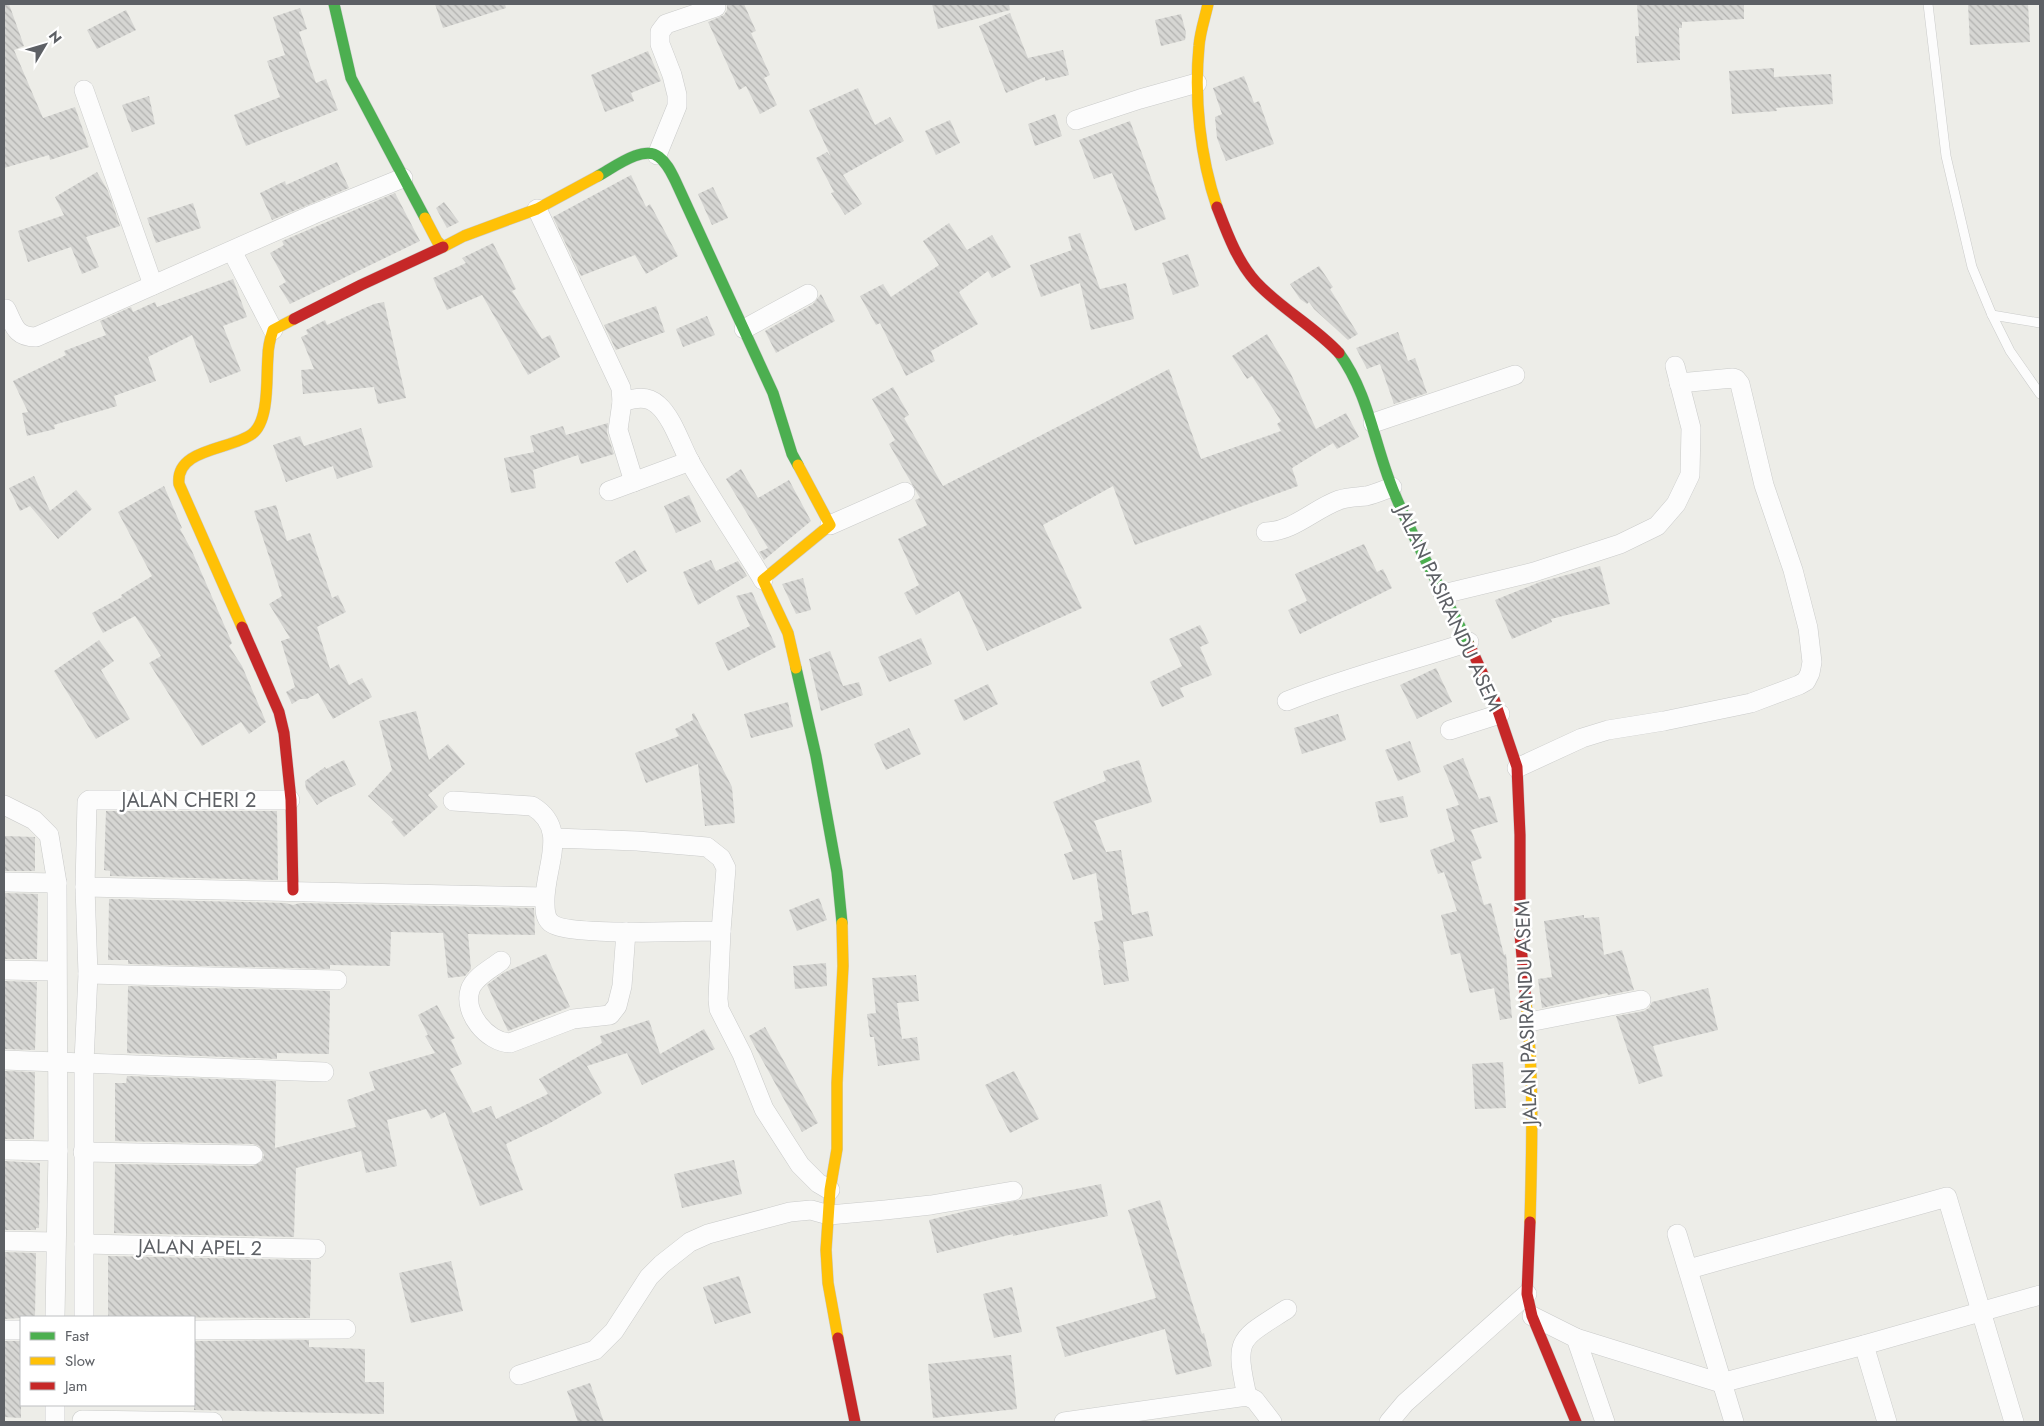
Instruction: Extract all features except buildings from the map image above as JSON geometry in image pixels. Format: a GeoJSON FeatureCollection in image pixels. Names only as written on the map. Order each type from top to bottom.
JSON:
{"type":"FeatureCollection","features":[{"type":"Feature","properties":{"kind":"street"},"geometry":{"type":"LineString","coordinates":[[334,4],[351,78],[437,241],[443,247]]}},
{"type":"Feature","properties":{"kind":"street","name":"JALAN PASIRANDU ASEM"},"geometry":{"type":"LineString","coordinates":[[1208,4],[1199,45],[1197,83],[1201,138],[1215,201],[1236,253],[1255,280],[1325,338],[1347,363],[1357,382],[1373,423],[1392,487],[1443,594],[1469,642],[1500,714],[1517,768],[1521,836],[1520,934],[1529,1022],[1532,1151],[1528,1294],[1532,1316],[1576,1422]]}},
{"type":"Feature","properties":{"kind":"street"},"geometry":{"type":"LineString","coordinates":[[656,155],[677,106],[677,95],[672,75],[659,40],[660,32],[666,24],[716,7]]}},
{"type":"Feature","properties":{"kind":"street"},"geometry":{"type":"LineString","coordinates":[[1076,120],[1197,83]]}},
{"type":"Feature","properties":{"kind":"street"},"geometry":{"type":"LineString","coordinates":[[84,90],[153,284]]}},
{"type":"Feature","properties":{"kind":"street"},"geometry":{"type":"LineString","coordinates":[[273,330],[369,281],[464,236],[537,209],[636,155],[650,152],[662,158],[675,180],[773,393],[792,454],[830,525]]}},
{"type":"Feature","properties":{"kind":"street"},"geometry":{"type":"LineString","coordinates":[[4,307],[16,331],[25,337],[36,337],[153,284],[403,178]]}},
{"type":"Feature","properties":{"kind":"street"},"geometry":{"type":"LineString","coordinates":[[537,209],[621,388],[622,402],[618,430],[634,482]]}},
{"type":"Feature","properties":{"kind":"street"},"geometry":{"type":"LineString","coordinates":[[232,251],[273,330],[267,350],[265,403],[262,419],[253,434],[186,460],[178,475],[179,484],[279,712],[283,726],[290,800],[293,890]]}},
{"type":"Feature","properties":{"kind":"street"},"geometry":{"type":"LineString","coordinates":[[744,329],[808,294]]}},
{"type":"Feature","properties":{"kind":"street"},"geometry":{"type":"LineString","coordinates":[[1443,594],[1534,572],[1620,544],[1656,526],[1676,504],[1690,475],[1691,428],[1677,374],[1733,378],[1740,384],[1764,485],[1794,570],[1808,628],[1812,662],[1806,681],[1751,703],[1664,721],[1608,730],[1582,738],[1517,768]]}},
{"type":"Feature","properties":{"kind":"street"},"geometry":{"type":"LineString","coordinates":[[1373,423],[1515,375]]}},
{"type":"Feature","properties":{"kind":"street"},"geometry":{"type":"LineString","coordinates":[[622,402],[635,398],[647,398],[658,404],[690,461],[763,580],[788,633],[816,756],[842,910],[843,966],[837,1083],[837,1149],[830,1190],[826,1250],[828,1283],[855,1422]]}},
{"type":"Feature","properties":{"kind":"street"},"geometry":{"type":"LineString","coordinates":[[609,491],[690,461]]}},
{"type":"Feature","properties":{"kind":"street"},"geometry":{"type":"LineString","coordinates":[[1266,532],[1279,532],[1317,510],[1342,499],[1368,495],[1392,487]]}},
{"type":"Feature","properties":{"kind":"street"},"geometry":{"type":"LineString","coordinates":[[763,580],[830,525],[905,492]]}},
{"type":"Feature","properties":{"kind":"street"},"geometry":{"type":"LineString","coordinates":[[1287,701],[1336,682],[1408,662],[1469,642]]}},
{"type":"Feature","properties":{"kind":"street"},"geometry":{"type":"LineString","coordinates":[[1450,730],[1500,714]]}},
{"type":"Feature","properties":{"kind":"street","name":"JALAN CHERI 2"},"geometry":{"type":"LineString","coordinates":[[85,887],[86,806],[89,800],[290,800]]}},
{"type":"Feature","properties":{"kind":"street"},"geometry":{"type":"LineString","coordinates":[[453,801],[532,806],[544,813],[551,823],[554,838],[544,897],[546,915],[550,923],[561,928],[626,932],[721,930]]}},
{"type":"Feature","properties":{"kind":"street"},"geometry":{"type":"LineString","coordinates":[[4,805],[34,820],[50,835],[57,883],[56,1061],[58,1152],[55,1316]]}},
{"type":"Feature","properties":{"kind":"street"},"geometry":{"type":"LineString","coordinates":[[554,838],[637,841],[707,848],[721,858],[726,868],[721,930],[719,1009],[742,1054],[764,1109],[800,1165],[818,1183],[830,1190]]}},
{"type":"Feature","properties":{"kind":"street"},"geometry":{"type":"LineString","coordinates":[[4,882],[57,883]]}},
{"type":"Feature","properties":{"kind":"street"},"geometry":{"type":"LineString","coordinates":[[84,1316],[84,1062],[88,974],[85,887],[293,890],[544,897]]}},
{"type":"Feature","properties":{"kind":"street"},"geometry":{"type":"LineString","coordinates":[[501,961],[475,981],[470,989],[468,1000],[471,1011],[482,1029],[493,1039],[501,1042],[510,1042],[572,1019],[610,1015],[617,1006],[622,986],[626,932]]}},
{"type":"Feature","properties":{"kind":"street"},"geometry":{"type":"LineString","coordinates":[[4,970],[56,971]]}},
{"type":"Feature","properties":{"kind":"street"},"geometry":{"type":"LineString","coordinates":[[88,974],[337,980]]}},
{"type":"Feature","properties":{"kind":"street"},"geometry":{"type":"LineString","coordinates":[[1529,1022],[1641,1000]]}},
{"type":"Feature","properties":{"kind":"street"},"geometry":{"type":"LineString","coordinates":[[4,1060],[324,1072]]}},
{"type":"Feature","properties":{"kind":"street"},"geometry":{"type":"LineString","coordinates":[[4,1150],[58,1152]]}},
{"type":"Feature","properties":{"kind":"street"},"geometry":{"type":"LineString","coordinates":[[83,1152],[253,1155]]}},
{"type":"Feature","properties":{"kind":"street"},"geometry":{"type":"LineString","coordinates":[[519,1375],[595,1350],[614,1331],[649,1277],[672,1254],[690,1242],[708,1234],[790,1212],[811,1210],[828,1215],[931,1205],[1013,1191]]}},
{"type":"Feature","properties":{"kind":"street"},"geometry":{"type":"LineString","coordinates":[[1689,1270],[1946,1196],[2014,1422]]}},
{"type":"Feature","properties":{"kind":"street"},"geometry":{"type":"LineString","coordinates":[[1677,1234],[1734,1422]]}},
{"type":"Feature","properties":{"kind":"street"},"geometry":{"type":"LineString","coordinates":[[4,1241],[55,1242]]}},
{"type":"Feature","properties":{"kind":"street","name":"JALAN APEL 2"},"geometry":{"type":"LineString","coordinates":[[84,1244],[316,1249]]}},
{"type":"Feature","properties":{"kind":"street"},"geometry":{"type":"LineString","coordinates":[[1389,1422],[1405,1403],[1528,1294]]}},
{"type":"Feature","properties":{"kind":"street"},"geometry":{"type":"LineString","coordinates":[[1532,1316],[1576,1338],[1721,1383],[1864,1346],[2040,1295]]}},
{"type":"Feature","properties":{"kind":"street"},"geometry":{"type":"LineString","coordinates":[[1247,1396],[1240,1365],[1241,1347],[1249,1333],[1287,1309]]}},
{"type":"Feature","properties":{"kind":"street"},"geometry":{"type":"LineString","coordinates":[[195,1330],[346,1329]]}},
{"type":"Feature","properties":{"kind":"street"},"geometry":{"type":"LineString","coordinates":[[4,1330],[20,1330]]}},
{"type":"Feature","properties":{"kind":"street"},"geometry":{"type":"LineString","coordinates":[[1576,1338],[1605,1422]]}},
{"type":"Feature","properties":{"kind":"street"},"geometry":{"type":"LineString","coordinates":[[1864,1346],[1887,1422]]}},
{"type":"Feature","properties":{"kind":"street"},"geometry":{"type":"LineString","coordinates":[[1064,1422],[1247,1396],[1255,1400],[1272,1422]]}},
{"type":"Feature","properties":{"kind":"street"},"geometry":{"type":"LineString","coordinates":[[55,1406],[55,1422]]}},
{"type":"Feature","properties":{"kind":"street"},"geometry":{"type":"LineString","coordinates":[[82,1416],[213,1422]]}},
{"type":"Feature","properties":{"kind":"lane"},"geometry":{"type":"LineString","coordinates":[[1928,4],[1946,156],[1972,267],[1992,315],[2010,351],[2040,394]]}},
{"type":"Feature","properties":{"kind":"lane"},"geometry":{"type":"LineString","coordinates":[[1992,315],[2040,323]]}},
{"type":"Feature","properties":{"kind":"traffic: fast"},"geometry":{"type":"LineString","coordinates":[[334,4],[351,78],[425,218]]}},
{"type":"Feature","properties":{"kind":"traffic: fast"},"geometry":{"type":"LineString","coordinates":[[598,176],[628,159],[645,153],[659,157],[667,165],[773,393],[792,454],[798,465]]}},
{"type":"Feature","properties":{"kind":"traffic: fast"},"geometry":{"type":"LineString","coordinates":[[1339,353],[1349,369],[1364,402],[1393,490],[1420,550],[1470,646]]}},
{"type":"Feature","properties":{"kind":"traffic: fast"},"geometry":{"type":"LineString","coordinates":[[796,668],[816,756],[837,872],[842,923]]}},
{"type":"Feature","properties":{"kind":"traffic: slow"},"geometry":{"type":"LineString","coordinates":[[1208,4],[1201,30],[1197,86],[1206,168],[1217,207]]}},
{"type":"Feature","properties":{"kind":"traffic: slow"},"geometry":{"type":"LineString","coordinates":[[425,218],[437,241],[443,247],[464,236],[537,209],[598,176]]}},
{"type":"Feature","properties":{"kind":"traffic: slow"},"geometry":{"type":"LineString","coordinates":[[242,627],[179,484],[180,472],[186,463],[195,457],[206,451],[243,439],[258,428],[262,419],[266,398],[268,349],[273,330],[294,319]]}},
{"type":"Feature","properties":{"kind":"traffic: slow"},"geometry":{"type":"LineString","coordinates":[[796,668],[788,633],[763,580],[830,525],[798,465]]}},
{"type":"Feature","properties":{"kind":"traffic: slow"},"geometry":{"type":"LineString","coordinates":[[838,1338],[828,1283],[826,1250],[830,1190],[837,1149],[837,1083],[843,966],[842,923]]}},
{"type":"Feature","properties":{"kind":"traffic: slow"},"geometry":{"type":"LineString","coordinates":[[1526,1002],[1531,1084],[1530,1222]]}},
{"type":"Feature","properties":{"kind":"traffic: jam"},"geometry":{"type":"LineString","coordinates":[[1217,207],[1238,256],[1249,274],[1276,301],[1319,334],[1339,353]]}},
{"type":"Feature","properties":{"kind":"traffic: jam"},"geometry":{"type":"LineString","coordinates":[[294,319],[443,247]]}},
{"type":"Feature","properties":{"kind":"traffic: jam"},"geometry":{"type":"LineString","coordinates":[[242,627],[279,712],[284,733],[291,800],[293,890]]}},
{"type":"Feature","properties":{"kind":"traffic: jam"},"geometry":{"type":"LineString","coordinates":[[1470,646],[1494,699],[1517,767],[1520,835],[1520,934],[1526,1002]]}},
{"type":"Feature","properties":{"kind":"traffic: jam"},"geometry":{"type":"LineString","coordinates":[[1530,1222],[1527,1294],[1532,1316],[1576,1422]]}},
{"type":"Feature","properties":{"kind":"traffic: jam"},"geometry":{"type":"LineString","coordinates":[[838,1338],[855,1422]]}}]}
